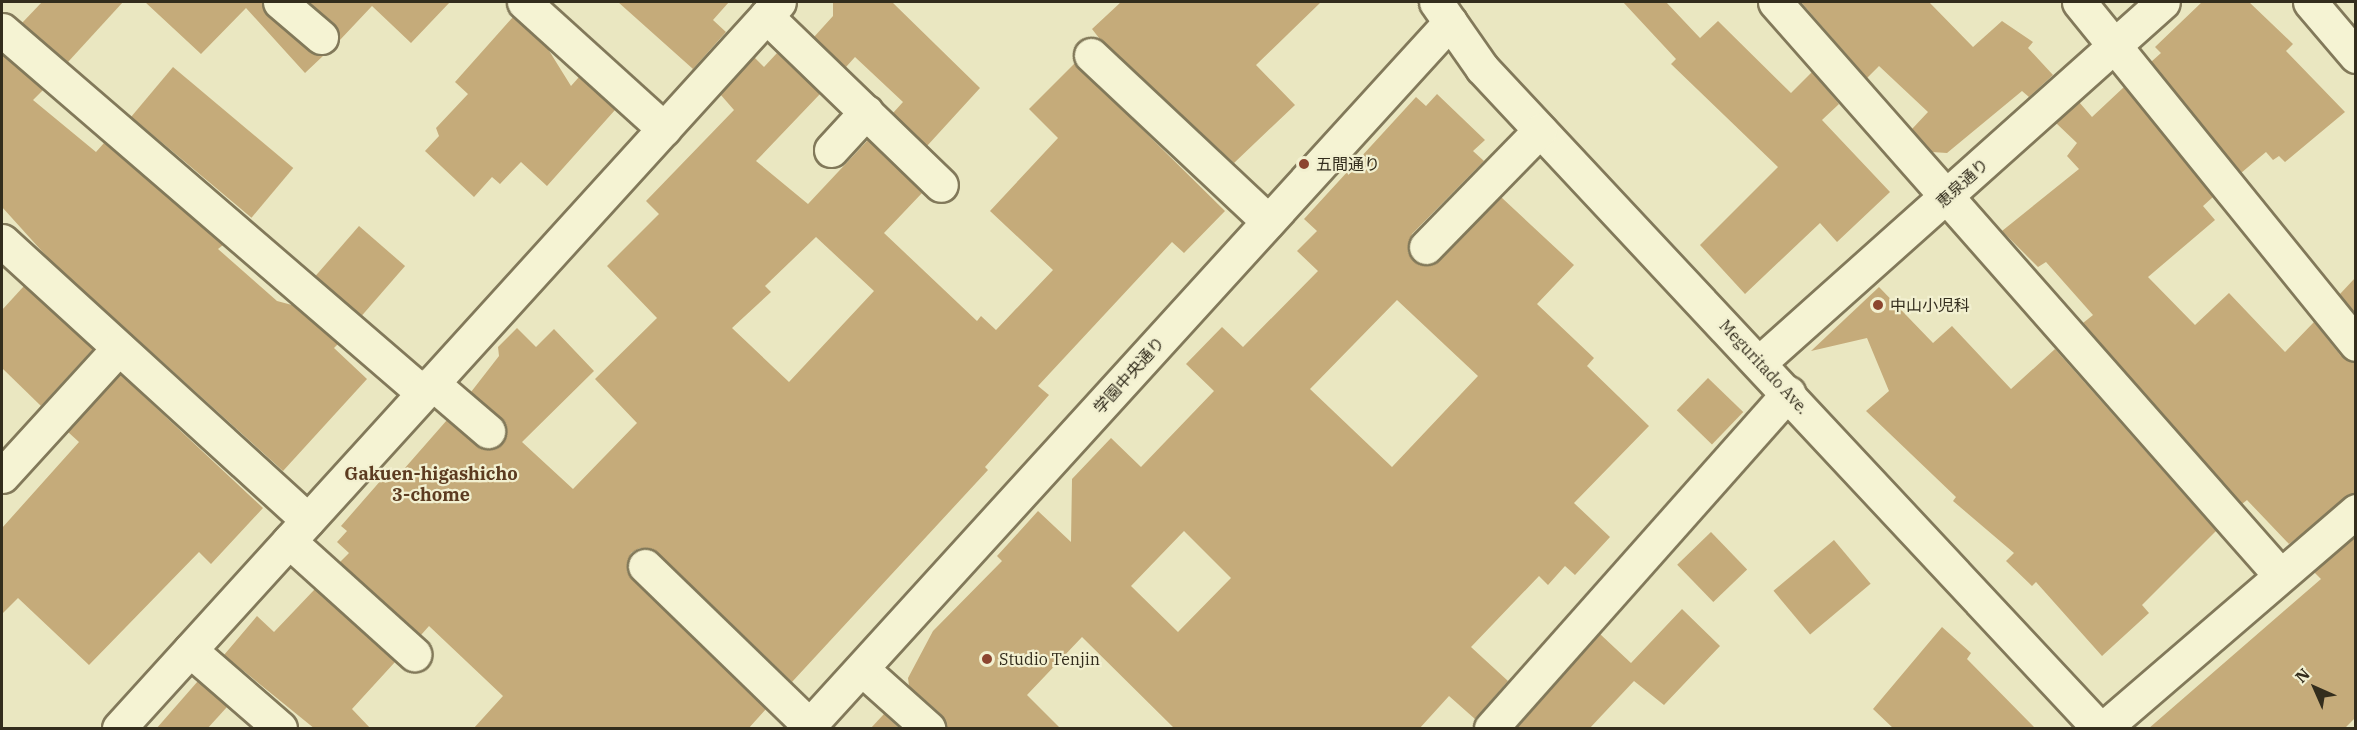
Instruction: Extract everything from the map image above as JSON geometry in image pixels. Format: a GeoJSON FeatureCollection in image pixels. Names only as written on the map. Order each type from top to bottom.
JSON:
{"type":"FeatureCollection","features":[{"type":"Feature","properties":{"kind":"street"},"geometry":{"type":"LineString","coordinates":[[280,2],[321,37]]}},
{"type":"Feature","properties":{"kind":"street"},"geometry":{"type":"LineString","coordinates":[[524,2],[664,129]]}},
{"type":"Feature","properties":{"kind":"street"},"geometry":{"type":"LineString","coordinates":[[1774,2],[2280,575]]}},
{"type":"Feature","properties":{"kind":"street"},"geometry":{"type":"LineString","coordinates":[[2079,2],[2355,344]]}},
{"type":"Feature","properties":{"kind":"street","name":"恵泉通り"},"geometry":{"type":"LineString","coordinates":[[1760,362],[2163,2]]}},
{"type":"Feature","properties":{"kind":"street"},"geometry":{"type":"LineString","coordinates":[[2310,2],[2355,56]]}},
{"type":"Feature","properties":{"kind":"street"},"geometry":{"type":"LineString","coordinates":[[119,729],[772,9],[866,112],[941,185]]}},
{"type":"Feature","properties":{"kind":"street","name":"Meguritado Ave."},"geometry":{"type":"LineString","coordinates":[[1443,12],[1482,68],[2102,729]]}},
{"type":"Feature","properties":{"kind":"street","name":"学園中央通り"},"geometry":{"type":"LineString","coordinates":[[808,727],[1268,221],[1443,12]]}},
{"type":"Feature","properties":{"kind":"street"},"geometry":{"type":"LineString","coordinates":[[2,30],[428,388],[488,431]]}},
{"type":"Feature","properties":{"kind":"street"},"geometry":{"type":"LineString","coordinates":[[1091,55],[1268,221]]}},
{"type":"Feature","properties":{"kind":"street"},"geometry":{"type":"LineString","coordinates":[[831,150],[866,112]]}},
{"type":"Feature","properties":{"kind":"street"},"geometry":{"type":"LineString","coordinates":[[1426,247],[1540,130]]}},
{"type":"Feature","properties":{"kind":"street"},"geometry":{"type":"LineString","coordinates":[[2,241],[119,348],[299,531],[414,654]]}},
{"type":"Feature","properties":{"kind":"street"},"geometry":{"type":"LineString","coordinates":[[2,476],[119,348]]}},
{"type":"Feature","properties":{"kind":"street"},"geometry":{"type":"LineString","coordinates":[[1491,729],[1788,393]]}},
{"type":"Feature","properties":{"kind":"street"},"geometry":{"type":"LineString","coordinates":[[2102,729],[2355,511]]}},
{"type":"Feature","properties":{"kind":"street"},"geometry":{"type":"LineString","coordinates":[[645,566],[808,727]]}},
{"type":"Feature","properties":{"kind":"street"},"geometry":{"type":"LineString","coordinates":[[190,650],[280,729]]}},
{"type":"Feature","properties":{"kind":"street"},"geometry":{"type":"LineString","coordinates":[[862,669],[928,729]]}},
{"type":"Feature","properties":{"kind":"building"},"geometry":{"type":"Polygon","coordinates":[[[42,2],[123,2],[68,62],[22,23],[42,2]]]}},
{"type":"Feature","properties":{"kind":"building"},"geometry":{"type":"Polygon","coordinates":[[[145,2],[262,2],[268,16],[309,51],[324,55],[305,73],[246,8],[201,54],[145,2]]]}},
{"type":"Feature","properties":{"kind":"building"},"geometry":{"type":"Polygon","coordinates":[[[308,2],[450,2],[411,43],[372,6],[339,41],[334,23],[308,2]]]}},
{"type":"Feature","properties":{"kind":"building"},"geometry":{"type":"Polygon","coordinates":[[[618,2],[729,2],[713,20],[726,32],[693,69],[618,2]]]}},
{"type":"Feature","properties":{"kind":"building"},"geometry":{"type":"Polygon","coordinates":[[[833,2],[892,2],[980,88],[927,146],[893,113],[903,102],[855,57],[846,67],[814,37],[833,16],[833,2]]]}},
{"type":"Feature","properties":{"kind":"building"},"geometry":{"type":"Polygon","coordinates":[[[1121,2],[1321,2],[1256,65],[1295,105],[1234,163],[1092,29],[1121,2]]]}},
{"type":"Feature","properties":{"kind":"building"},"geometry":{"type":"Polygon","coordinates":[[[1623,2],[1666,2],[1700,38],[1718,21],[1791,93],[1812,72],[1839,104],[1822,120],[1890,192],[1837,242],[1820,223],[1745,294],[1700,245],[1778,167],[1671,64],[1676,59],[1623,2]]]}},
{"type":"Feature","properties":{"kind":"building"},"geometry":{"type":"Polygon","coordinates":[[[1801,2],[1929,2],[1973,47],[2002,21],[2033,42],[2028,48],[2053,75],[2029,97],[2022,91],[1947,153],[1932,152],[1912,129],[1928,112],[1879,66],[1867,78],[1801,2]]]}},
{"type":"Feature","properties":{"kind":"building"},"geometry":{"type":"Polygon","coordinates":[[[2202,2],[2249,2],[2293,44],[2286,51],[2345,112],[2285,162],[2279,156],[2273,160],[2266,152],[2241,173],[2151,62],[2161,53],[2155,47],[2202,2]]]}},
{"type":"Feature","properties":{"kind":"building"},"geometry":{"type":"Polygon","coordinates":[[[513,17],[548,49],[571,86],[579,77],[615,110],[547,186],[521,162],[500,184],[492,177],[474,197],[425,151],[439,136],[436,128],[468,94],[455,82],[513,17]]]}},
{"type":"Feature","properties":{"kind":"building"},"geometry":{"type":"Polygon","coordinates":[[[777,53],[820,94],[756,161],[808,204],[868,140],[922,193],[884,233],[977,321],[981,316],[996,330],[1053,270],[990,211],[1058,138],[1029,109],[1075,63],[1225,211],[1184,253],[1172,242],[1038,386],[1049,395],[985,467],[988,470],[792,682],[658,553],[640,548],[631,553],[627,571],[632,579],[766,709],[748,729],[473,729],[503,696],[429,626],[421,635],[340,562],[349,553],[337,542],[347,531],[341,526],[389,471],[397,477],[447,420],[484,449],[502,444],[505,424],[471,392],[499,356],[498,347],[517,328],[536,347],[554,329],[594,371],[522,442],[573,489],[637,423],[595,379],[657,318],[607,266],[659,214],[646,201],[734,110],[720,94],[754,57],[764,67],[777,53]],[[816,237],[765,286],[771,292],[732,328],[789,382],[874,291],[816,237]]]}},
{"type":"Feature","properties":{"kind":"building"},"geometry":{"type":"Polygon","coordinates":[[[2,54],[43,90],[33,100],[96,152],[104,143],[223,245],[218,249],[277,301],[292,305],[338,344],[334,348],[367,379],[283,471],[49,259],[2,207],[2,54]]]}},
{"type":"Feature","properties":{"kind":"building"},"geometry":{"type":"Polygon","coordinates":[[[173,67],[293,168],[251,218],[131,117],[173,67]]]}},
{"type":"Feature","properties":{"kind":"building"},"geometry":{"type":"Polygon","coordinates":[[[2124,87],[2213,197],[2203,206],[2215,220],[2148,277],[2195,325],[2229,293],[2285,352],[2314,322],[2341,356],[2355,362],[2355,493],[2289,544],[2247,500],[2242,504],[2083,323],[2093,315],[2046,262],[2038,267],[2002,231],[2079,169],[2067,156],[2077,143],[2056,123],[2079,102],[2092,117],[2124,87]]]}},
{"type":"Feature","properties":{"kind":"building"},"geometry":{"type":"Polygon","coordinates":[[[1437,94],[1485,140],[1473,151],[1484,161],[1412,234],[1408,252],[1413,260],[1422,265],[1439,260],[1501,197],[1574,265],[1537,304],[1594,358],[1587,366],[1649,426],[1574,503],[1610,537],[1575,575],[1565,566],[1548,585],[1539,576],[1471,647],[1508,681],[1475,719],[1449,696],[1419,729],[1175,729],[1082,637],[1027,695],[1061,729],[946,729],[941,714],[909,686],[908,678],[933,631],[1002,561],[997,556],[1038,511],[1071,542],[1072,479],[1111,438],[1141,467],[1214,391],[1186,364],[1222,327],[1243,347],[1318,271],[1297,251],[1317,231],[1304,219],[1416,97],[1426,106],[1437,94]],[[1397,300],[1310,389],[1392,467],[1478,376],[1397,300]],[[1184,531],[1131,586],[1178,632],[1231,578],[1184,531]]]}},
{"type":"Feature","properties":{"kind":"building"},"geometry":{"type":"Polygon","coordinates":[[[359,226],[405,266],[362,316],[316,276],[359,226]]]}},
{"type":"Feature","properties":{"kind":"building"},"geometry":{"type":"Polygon","coordinates":[[[2355,278],[2355,314],[2340,294],[2355,278]]]}},
{"type":"Feature","properties":{"kind":"building"},"geometry":{"type":"Polygon","coordinates":[[[24,286],[93,349],[41,406],[2,368],[2,310],[24,286]]]}},
{"type":"Feature","properties":{"kind":"building"},"geometry":{"type":"Polygon","coordinates":[[[1879,287],[1933,343],[1952,326],[2011,389],[2055,349],[2216,531],[2142,605],[2149,613],[2102,656],[2036,582],[2032,586],[2006,561],[2014,553],[1953,501],[1956,497],[1866,411],[1889,391],[1867,338],[1811,351],[1879,287]]]}},
{"type":"Feature","properties":{"kind":"building"},"geometry":{"type":"Polygon","coordinates":[[[120,374],[263,508],[211,564],[199,552],[89,665],[18,598],[2,614],[2,528],[79,442],[68,432],[120,374]]]}},
{"type":"Feature","properties":{"kind":"building"},"geometry":{"type":"Polygon","coordinates":[[[1708,378],[1743,412],[1712,444],[1677,410],[1708,378]]]}},
{"type":"Feature","properties":{"kind":"building"},"geometry":{"type":"Polygon","coordinates":[[[1711,532],[1747,569],[1713,602],[1677,565],[1711,532]]]}},
{"type":"Feature","properties":{"kind":"building"},"geometry":{"type":"Polygon","coordinates":[[[2355,536],[2355,718],[2344,729],[2148,729],[2321,579],[2314,572],[2355,536]]]}},
{"type":"Feature","properties":{"kind":"building"},"geometry":{"type":"Polygon","coordinates":[[[1834,540],[1871,584],[1810,634],[1773,591],[1834,540]]]}},
{"type":"Feature","properties":{"kind":"building"},"geometry":{"type":"Polygon","coordinates":[[[315,589],[395,662],[352,709],[371,729],[315,729],[224,655],[257,616],[274,632],[315,589]]]}},
{"type":"Feature","properties":{"kind":"building"},"geometry":{"type":"Polygon","coordinates":[[[1682,609],[1720,646],[1664,705],[1634,681],[1589,729],[1516,729],[1600,634],[1631,663],[1682,609]]]}},
{"type":"Feature","properties":{"kind":"building"},"geometry":{"type":"Polygon","coordinates":[[[1942,627],[1971,653],[1967,659],[2036,729],[1894,729],[1873,709],[1942,627]]]}},
{"type":"Feature","properties":{"kind":"building"},"geometry":{"type":"Polygon","coordinates":[[[198,681],[227,707],[207,729],[156,729],[198,681]]]}},
{"type":"Feature","properties":{"kind":"building"},"geometry":{"type":"Polygon","coordinates":[[[884,714],[900,729],[870,729],[884,714]]]}},
{"type":"Feature","properties":{"kind":"place","name":"五間通り"},"geometry":{"type":"Point","coordinates":[1304,164]}},
{"type":"Feature","properties":{"kind":"place","name":"中山小児科"},"geometry":{"type":"Point","coordinates":[1878,305]}},
{"type":"Feature","properties":{"kind":"place","name":"Studio Tenjin"},"geometry":{"type":"Point","coordinates":[987,659]}},
{"type":"Feature","properties":{"kind":"district","name":"Gakuen-higashicho 3-chome"},"geometry":{"type":"Point","coordinates":[431,485]}}]}
